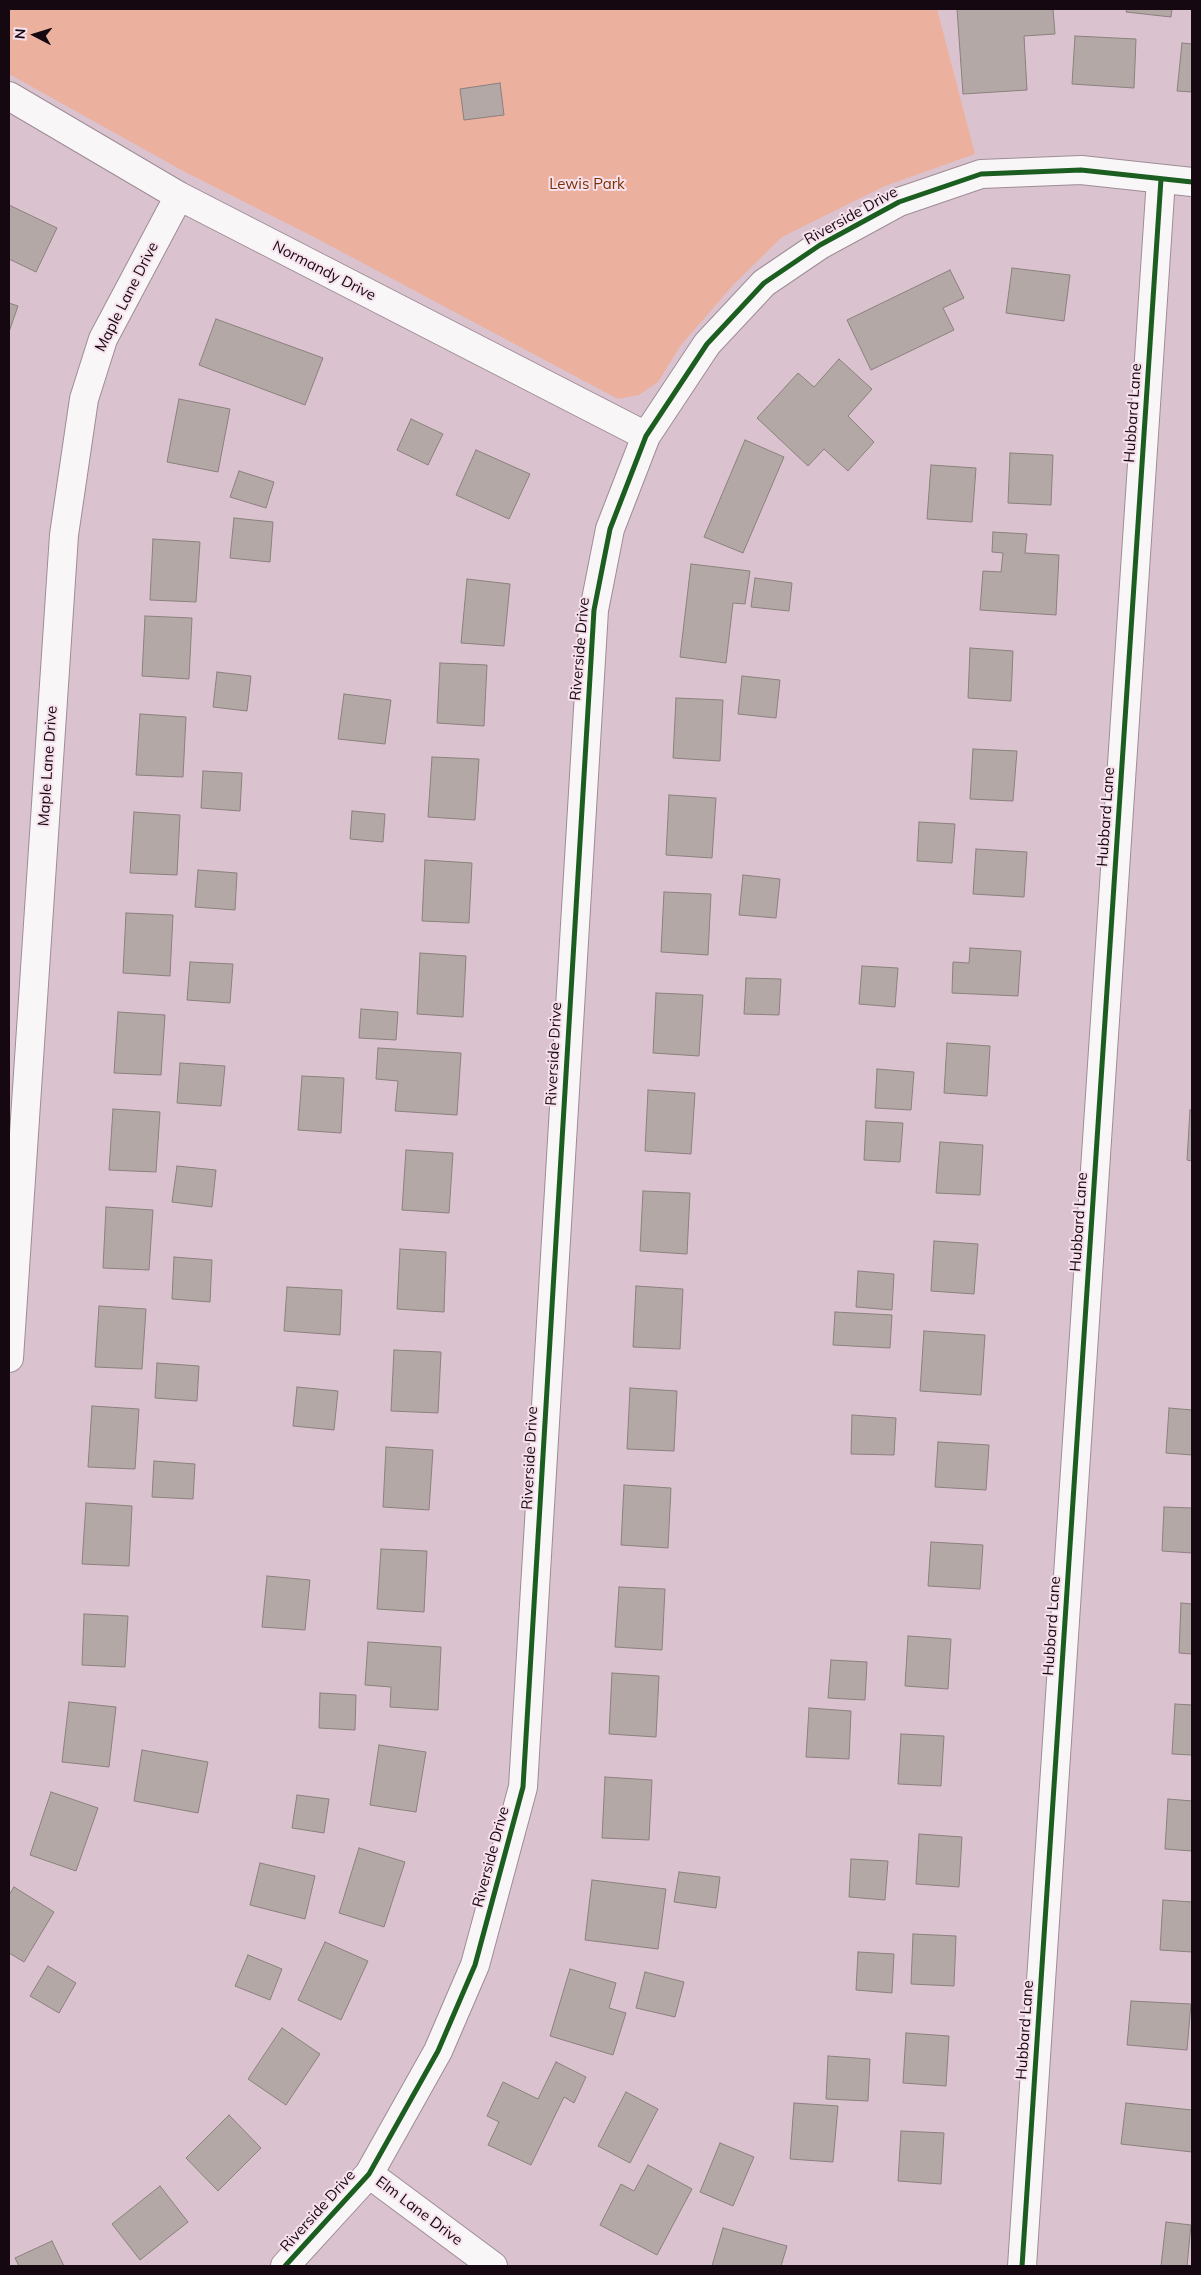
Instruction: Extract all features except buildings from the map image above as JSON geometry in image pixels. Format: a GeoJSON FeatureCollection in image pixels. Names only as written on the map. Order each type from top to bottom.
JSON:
{"type":"FeatureCollection","features":[{"type":"Feature","properties":{"kind":"street","name":"Normandy Drive"},"geometry":{"type":"LineString","coordinates":[[9,96],[179,196],[646,436]]}},
{"type":"Feature","properties":{"kind":"street","name":"Riverside Drive"},"geometry":{"type":"LineString","coordinates":[[285,2266],[370,2174],[438,2051],[474,1965],[523,1787],[594,610],[610,529],[646,436],[707,344],[764,283],[820,246],[899,202],[981,174],[1081,170],[1192,182]]}},
{"type":"Feature","properties":{"kind":"street","name":"Hubbard Lane"},"geometry":{"type":"LineString","coordinates":[[1022,2266],[1161,178]]}},
{"type":"Feature","properties":{"kind":"street","name":"Maple Lane Drive"},"geometry":{"type":"LineString","coordinates":[[9,1358],[64,535],[84,399],[102,339],[179,196]]}},
{"type":"Feature","properties":{"kind":"street","name":"Elm Lane Drive"},"geometry":{"type":"LineString","coordinates":[[370,2174],[493,2266]]}},
{"type":"Feature","properties":{"kind":"green space","name":"Lewis Park"},"geometry":{"type":"Polygon","coordinates":[[[9,9],[937,9],[975,154],[885,186],[782,237],[734,284],[681,345],[658,382],[639,395],[618,399],[312,236],[185,172],[9,74],[9,9]]]}},
{"type":"Feature","properties":{"kind":"cycle path"},"geometry":{"type":"LineString","coordinates":[[285,2266],[369,2174],[438,2051],[475,1965],[523,1787],[594,610],[610,529],[646,436],[707,344],[764,283],[820,245],[899,202],[981,174],[1081,170],[1192,182]]}},
{"type":"Feature","properties":{"kind":"cycle path"},"geometry":{"type":"LineString","coordinates":[[1022,2266],[1161,179]]}}]}
